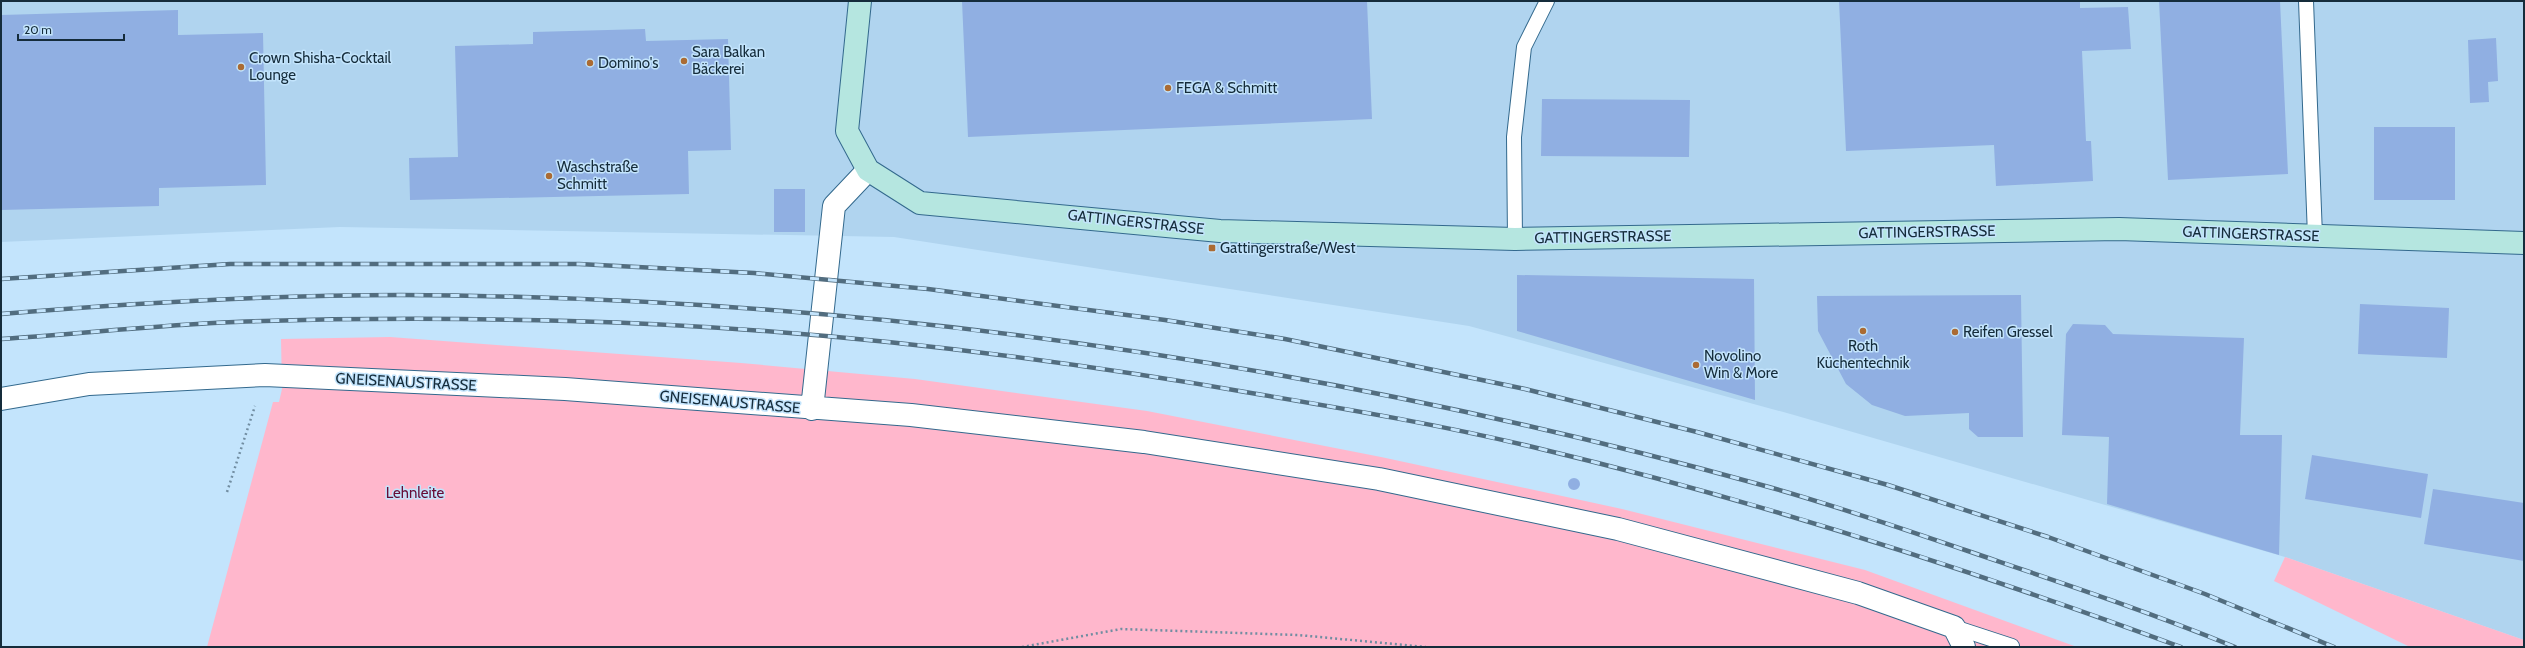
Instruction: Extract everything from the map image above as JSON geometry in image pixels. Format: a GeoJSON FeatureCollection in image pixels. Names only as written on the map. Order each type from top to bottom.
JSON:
{"type":"FeatureCollection","features":[{"type":"Feature","properties":{"kind":"street","name":"GATTINGERSTRASSE"},"geometry":{"type":"LineString","coordinates":[[860,1],[847,131],[868,170],[920,203],[1220,231],[1515,239],[2119,229],[2524,243]]}},
{"type":"Feature","properties":{"kind":"street"},"geometry":{"type":"LineString","coordinates":[[812,409],[834,206],[868,170]]}},
{"type":"Feature","properties":{"kind":"street","name":"GNEISENAUSTRASSE"},"geometry":{"type":"LineString","coordinates":[[1,399],[89,384],[265,375],[565,389],[812,409],[911,415],[1136,442],[1379,479],[1618,529],[1858,593],[1954,627]]}},
{"type":"Feature","properties":{"kind":"street"},"geometry":{"type":"LineString","coordinates":[[1954,627],[1964,647]]}},
{"type":"Feature","properties":{"kind":"lane"},"geometry":{"type":"LineString","coordinates":[[1515,239],[1514,137],[1524,47],[1546,1]]}},
{"type":"Feature","properties":{"kind":"lane"},"geometry":{"type":"LineString","coordinates":[[2306,1],[2315,236]]}},
{"type":"Feature","properties":{"kind":"lane"},"geometry":{"type":"LineString","coordinates":[[1954,627],[2012,646]]}},
{"type":"Feature","properties":{"kind":"path"},"geometry":{"type":"LineString","coordinates":[[227,492],[265,375]]}},
{"type":"Feature","properties":{"kind":"path"},"geometry":{"type":"LineString","coordinates":[[1022,647],[1121,629],[1298,635],[1426,647]]}},
{"type":"Feature","properties":{"kind":"shaded area"},"geometry":{"type":"Polygon","coordinates":[[[1,1],[2524,1],[2524,640],[2285,557],[1794,415],[1469,326],[894,237],[340,227],[1,242],[1,1]]]}},
{"type":"Feature","properties":{"kind":"green space","name":"Lehnleite"},"geometry":{"type":"Polygon","coordinates":[[[390,337],[741,363],[915,379],[1147,411],[1381,457],[1622,509],[1865,570],[2077,647],[207,647],[273,402],[279,402],[282,389],[281,339],[390,337]]]}},
{"type":"Feature","properties":{"kind":"green space"},"geometry":{"type":"Polygon","coordinates":[[[2285,557],[2524,640],[2524,647],[2410,647],[2274,581],[2285,557]]]}},
{"type":"Feature","properties":{"kind":"building","name":"FEGA & Schmitt"},"geometry":{"type":"Polygon","coordinates":[[[962,1],[1367,1],[1372,119],[968,137],[962,1]]]}},
{"type":"Feature","properties":{"kind":"building"},"geometry":{"type":"Polygon","coordinates":[[[1839,1],[2080,1],[2080,8],[2128,7],[2131,49],[2082,51],[2086,141],[2091,141],[2093,181],[1996,186],[1994,145],[1846,151],[1839,1]]]}},
{"type":"Feature","properties":{"kind":"building"},"geometry":{"type":"Polygon","coordinates":[[[2159,1],[2280,1],[2288,174],[2168,180],[2159,1]]]}},
{"type":"Feature","properties":{"kind":"building"},"geometry":{"type":"Polygon","coordinates":[[[178,10],[178,35],[263,33],[266,185],[159,188],[159,206],[1,210],[1,15],[178,10]]]}},
{"type":"Feature","properties":{"kind":"building"},"geometry":{"type":"Polygon","coordinates":[[[645,29],[646,41],[728,39],[731,150],[688,151],[689,194],[410,200],[409,158],[458,157],[455,46],[533,44],[533,32],[645,29]]]}},
{"type":"Feature","properties":{"kind":"building"},"geometry":{"type":"Polygon","coordinates":[[[2496,38],[2498,81],[2488,82],[2489,102],[2470,103],[2468,40],[2496,38]]]}},
{"type":"Feature","properties":{"kind":"building"},"geometry":{"type":"Polygon","coordinates":[[[1542,99],[1690,100],[1689,157],[1541,156],[1542,99]]]}},
{"type":"Feature","properties":{"kind":"building"},"geometry":{"type":"Polygon","coordinates":[[[2374,127],[2455,127],[2455,200],[2374,200],[2374,127]]]}},
{"type":"Feature","properties":{"kind":"building"},"geometry":{"type":"Polygon","coordinates":[[[774,189],[805,189],[805,232],[774,232],[774,189]]]}},
{"type":"Feature","properties":{"kind":"building","name":"Novolino Win & More"},"geometry":{"type":"Polygon","coordinates":[[[1517,275],[1754,279],[1755,400],[1517,331],[1517,275]]]}},
{"type":"Feature","properties":{"kind":"building"},"geometry":{"type":"Polygon","coordinates":[[[2021,295],[2023,437],[1978,437],[1969,429],[1969,413],[1905,416],[1872,405],[1846,384],[1818,331],[1817,296],[2021,295]]]}},
{"type":"Feature","properties":{"kind":"building"},"geometry":{"type":"Polygon","coordinates":[[[2360,304],[2449,308],[2447,358],[2358,354],[2360,304]]]}},
{"type":"Feature","properties":{"kind":"building"},"geometry":{"type":"Polygon","coordinates":[[[2073,324],[2105,325],[2113,334],[2244,338],[2240,435],[2282,435],[2279,555],[2107,504],[2109,437],[2062,435],[2066,334],[2073,324]]]}},
{"type":"Feature","properties":{"kind":"building"},"geometry":{"type":"Polygon","coordinates":[[[2312,455],[2428,474],[2421,518],[2305,499],[2312,455]]]}},
{"type":"Feature","properties":{"kind":"building"},"geometry":{"type":"Polygon","coordinates":[[[1572,478],[1576,478],[1580,484],[1576,490],[1572,490],[1568,486],[1568,482],[1572,478]]]}},
{"type":"Feature","properties":{"kind":"building"},"geometry":{"type":"Polygon","coordinates":[[[2433,489],[2524,503],[2524,561],[2424,544],[2433,489]]]}},
{"type":"Feature","properties":{"kind":"railway"},"geometry":{"type":"LineString","coordinates":[[1,279],[230,264],[579,264],[754,273],[928,289],[1165,320],[1285,339],[1525,389],[1697,432],[1888,485],[2048,537],[2205,594],[2334,647]]}},
{"type":"Feature","properties":{"kind":"railway"},"geometry":{"type":"LineString","coordinates":[[1,314],[100,306],[301,296],[401,295],[573,299],[745,308],[916,324],[1086,344],[1256,371],[1424,403],[1592,441],[1758,484],[1810,499],[2033,573],[2135,609],[2235,647]]}},
{"type":"Feature","properties":{"kind":"railway"},"geometry":{"type":"LineString","coordinates":[[1,339],[176,325],[235,322],[402,319],[569,321],[656,324],[828,336],[1000,355],[1086,367],[1399,419],[1506,441],[1622,469],[1784,514],[1944,564],[2181,647]]}},
{"type":"Feature","properties":{"kind":"place","name":"Sara Balkan Bäckerei"},"geometry":{"type":"Point","coordinates":[684,61]}},
{"type":"Feature","properties":{"kind":"place","name":"Domino's"},"geometry":{"type":"Point","coordinates":[590,63]}},
{"type":"Feature","properties":{"kind":"place","name":"Crown Shisha-Cocktail Lounge"},"geometry":{"type":"Point","coordinates":[241,67]}},
{"type":"Feature","properties":{"kind":"place","name":"FEGA & Schmitt"},"geometry":{"type":"Point","coordinates":[1168,88]}},
{"type":"Feature","properties":{"kind":"place","name":"Waschstraße Schmitt"},"geometry":{"type":"Point","coordinates":[549,176]}},
{"type":"Feature","properties":{"kind":"place","name":"Gattingerstraße/West"},"geometry":{"type":"Point","coordinates":[1212,248]}},
{"type":"Feature","properties":{"kind":"place","name":"Roth Küchentechnik"},"geometry":{"type":"Point","coordinates":[1863,331]}},
{"type":"Feature","properties":{"kind":"place","name":"Reifen Gressel"},"geometry":{"type":"Point","coordinates":[1955,332]}},
{"type":"Feature","properties":{"kind":"place","name":"Novolino Win & More"},"geometry":{"type":"Point","coordinates":[1696,365]}}]}
